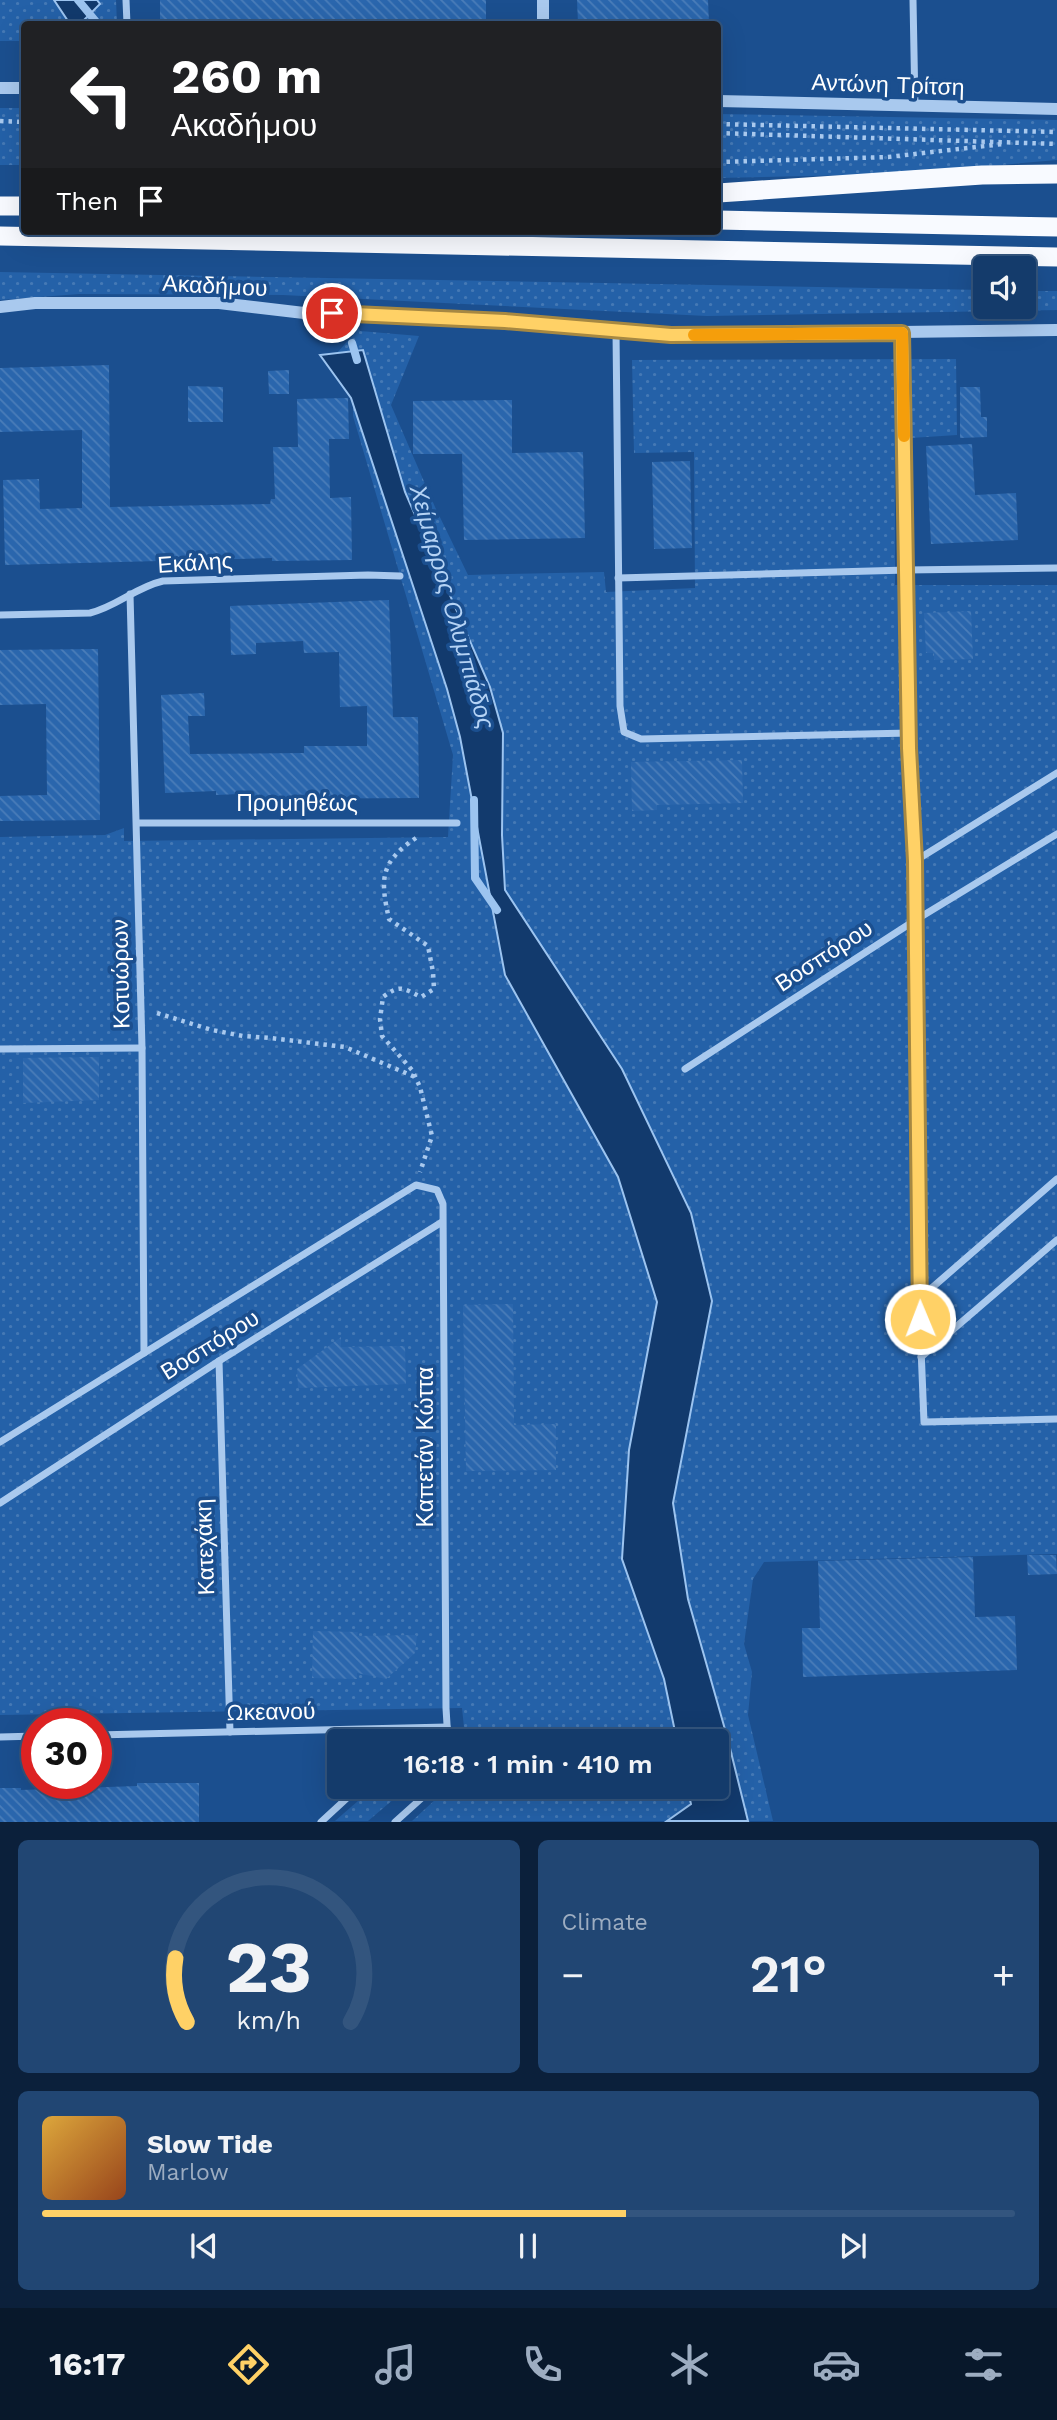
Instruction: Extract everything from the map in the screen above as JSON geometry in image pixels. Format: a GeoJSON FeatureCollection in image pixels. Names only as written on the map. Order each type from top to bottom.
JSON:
{"type":"FeatureCollection","features":[{"type":"Feature","properties":{"kind":"highway"},"geometry":{"type":"LineString","coordinates":[[721,193],[982,174],[1057,174]]}},
{"type":"Feature","properties":{"kind":"highway"},"geometry":{"type":"LineString","coordinates":[[0,206],[21,206]]}},
{"type":"Feature","properties":{"kind":"highway"},"geometry":{"type":"LineString","coordinates":[[721,220],[1057,227]]}},
{"type":"Feature","properties":{"kind":"highway"},"geometry":{"type":"LineString","coordinates":[[0,236],[1057,257]]}},
{"type":"Feature","properties":{"kind":"street"},"geometry":{"type":"LineString","coordinates":[[127,0],[127,21]]}},
{"type":"Feature","properties":{"kind":"street"},"geometry":{"type":"LineString","coordinates":[[543,0],[543,21]]}},
{"type":"Feature","properties":{"kind":"street"},"geometry":{"type":"LineString","coordinates":[[913,0],[915,107]]}},
{"type":"Feature","properties":{"kind":"street"},"geometry":{"type":"LineString","coordinates":[[0,88],[21,88]]}},
{"type":"Feature","properties":{"kind":"street","name":"Αντώνη Τρίτση"},"geometry":{"type":"LineString","coordinates":[[721,101],[1057,110]]}},
{"type":"Feature","properties":{"kind":"street","name":"Ακαδήμου"},"geometry":{"type":"LineString","coordinates":[[0,307],[35,303],[219,303],[304,313],[399,315],[705,335],[1057,330]]}},
{"type":"Feature","properties":{"kind":"street"},"geometry":{"type":"LineString","coordinates":[[616,331],[620,706],[624,732],[631,736],[654,739],[910,733]]}},
{"type":"Feature","properties":{"kind":"street"},"geometry":{"type":"LineString","coordinates":[[902,333],[915,861],[919,1299],[924,1422],[1057,1419]]}},
{"type":"Feature","properties":{"kind":"street"},"geometry":{"type":"LineString","coordinates":[[618,578],[1057,568]]}},
{"type":"Feature","properties":{"kind":"street","name":"Εκάλης"},"geometry":{"type":"LineString","coordinates":[[0,615],[90,613],[103,610],[130,594],[163,581],[400,576]]}},
{"type":"Feature","properties":{"kind":"street","name":"Κοτυώρων"},"geometry":{"type":"LineString","coordinates":[[130,594],[142,1048],[144,1353]]}},
{"type":"Feature","properties":{"kind":"street"},"geometry":{"type":"LineString","coordinates":[[915,861],[1057,772]]}},
{"type":"Feature","properties":{"kind":"street","name":"Προμηθέως"},"geometry":{"type":"LineString","coordinates":[[137,823],[457,822]]}},
{"type":"Feature","properties":{"kind":"street","name":"Βοσπόρου"},"geometry":{"type":"LineString","coordinates":[[685,1069],[914,921],[1057,834]]}},
{"type":"Feature","properties":{"kind":"street"},"geometry":{"type":"LineString","coordinates":[[0,1049],[142,1048]]}},
{"type":"Feature","properties":{"kind":"street"},"geometry":{"type":"LineString","coordinates":[[919,1299],[1057,1179]]}},
{"type":"Feature","properties":{"kind":"street","name":"Βοσπόρου"},"geometry":{"type":"LineString","coordinates":[[0,1442],[416,1185]]}},
{"type":"Feature","properties":{"kind":"street","name":"Καπετάν Κώττα"},"geometry":{"type":"LineString","coordinates":[[416,1185],[433,1188],[440,1194],[443,1204],[447,1727]]}},
{"type":"Feature","properties":{"kind":"street","name":"Βοσπόρου"},"geometry":{"type":"LineString","coordinates":[[0,1503],[219,1361],[442,1222]]}},
{"type":"Feature","properties":{"kind":"street"},"geometry":{"type":"LineString","coordinates":[[921,1357],[1057,1240]]}},
{"type":"Feature","properties":{"kind":"street","name":"Κατεχάκη"},"geometry":{"type":"LineString","coordinates":[[219,1361],[230,1732]]}},
{"type":"Feature","properties":{"kind":"street","name":"Ωκεανού"},"geometry":{"type":"LineString","coordinates":[[112,1735],[447,1727]]}},
{"type":"Feature","properties":{"kind":"street"},"geometry":{"type":"LineString","coordinates":[[0,1737],[21,1737]]}},
{"type":"Feature","properties":{"kind":"street"},"geometry":{"type":"LineString","coordinates":[[321,1822],[346,1799]]}},
{"type":"Feature","properties":{"kind":"street"},"geometry":{"type":"LineString","coordinates":[[395,1822],[421,1799]]}},
{"type":"Feature","properties":{"kind":"path"},"geometry":{"type":"LineString","coordinates":[[0,121],[21,122]]}},
{"type":"Feature","properties":{"kind":"path"},"geometry":{"type":"LineString","coordinates":[[721,124],[1057,132]]}},
{"type":"Feature","properties":{"kind":"path"},"geometry":{"type":"LineString","coordinates":[[721,134],[1057,144]]}},
{"type":"Feature","properties":{"kind":"path"},"geometry":{"type":"LineString","coordinates":[[721,162],[888,157],[1018,143]]}},
{"type":"Feature","properties":{"kind":"path"},"geometry":{"type":"LineString","coordinates":[[416,1185],[432,1136],[420,1087],[412,1070],[382,1036],[380,1019],[383,997],[395,988],[421,997],[434,989],[433,972],[428,946],[389,919],[383,894],[386,872],[392,856],[440,822]]}},
{"type":"Feature","properties":{"kind":"path"},"geometry":{"type":"LineString","coordinates":[[141,1010],[243,1036],[345,1047],[415,1077]]}},
{"type":"Feature","properties":{"kind":"shaded area"},"geometry":{"type":"Polygon","coordinates":[[[0,0],[116,0],[117,21],[21,21],[21,41],[0,41],[0,0]]]}},
{"type":"Feature","properties":{"kind":"shaded area"},"geometry":{"type":"Polygon","coordinates":[[[0,108],[21,108],[21,165],[0,165],[0,108]]]}},
{"type":"Feature","properties":{"kind":"shaded area"},"geometry":{"type":"Polygon","coordinates":[[[721,114],[1057,120],[1057,160],[898,174],[721,178],[721,114]]]}},
{"type":"Feature","properties":{"kind":"shaded area"},"geometry":{"type":"Polygon","coordinates":[[[0,272],[973,290],[973,311],[707,316],[283,295],[79,294],[0,300],[0,272]]]}},
{"type":"Feature","properties":{"kind":"shaded area"},"geometry":{"type":"Polygon","coordinates":[[[1036,291],[1057,291],[1057,310],[1036,310],[1036,291]]]}},
{"type":"Feature","properties":{"kind":"shaded area"},"geometry":{"type":"Polygon","coordinates":[[[358,328],[360,331],[419,336],[391,405],[468,575],[604,572],[606,592],[695,588],[694,452],[634,453],[632,360],[956,359],[957,435],[895,439],[895,585],[1057,585],[1057,1554],[764,1562],[753,1579],[744,1644],[752,1672],[748,1715],[773,1821],[412,1821],[436,1799],[729,1799],[729,1729],[464,1729],[462,1708],[112,1713],[112,1708],[21,1708],[21,1715],[0,1715],[0,837],[105,835],[124,828],[124,841],[448,837],[453,755],[353,416],[353,401],[336,354],[353,335],[353,331],[358,328]]]}},
{"type":"Feature","properties":{"kind":"shaded area"},"geometry":{"type":"Polygon","coordinates":[[[360,1799],[394,1799],[368,1821],[335,1821],[360,1799]]]}},
{"type":"Feature","properties":{"kind":"water"},"geometry":{"type":"Polygon","coordinates":[[[54,0],[97,0],[100,4],[83,21],[68,21],[54,0]]]}},
{"type":"Feature","properties":{"kind":"water"},"geometry":{"type":"Polygon","coordinates":[[[363,350],[405,492],[490,687],[503,733],[502,835],[505,890],[622,1069],[691,1213],[712,1301],[673,1503],[688,1599],[725,1729],[674,1729],[664,1679],[622,1559],[629,1450],[657,1302],[618,1177],[505,975],[460,737],[447,689],[351,398],[320,355],[363,350]]]}},
{"type":"Feature","properties":{"kind":"water"},"geometry":{"type":"Polygon","coordinates":[[[729,1744],[748,1821],[667,1821],[691,1804],[690,1799],[729,1799],[729,1744]]]}},
{"type":"Feature","properties":{"kind":"building"},"geometry":{"type":"Polygon","coordinates":[[[160,0],[486,0],[486,21],[160,21],[160,0]]]}},
{"type":"Feature","properties":{"kind":"building"},"geometry":{"type":"Polygon","coordinates":[[[577,0],[708,0],[709,21],[578,21],[577,0]]]}},
{"type":"Feature","properties":{"kind":"building"},"geometry":{"type":"Polygon","coordinates":[[[109,365],[110,507],[270,504],[271,499],[275,499],[273,447],[298,447],[297,399],[348,398],[349,439],[329,439],[330,498],[351,497],[352,560],[272,561],[272,558],[5,565],[3,480],[39,479],[40,509],[82,508],[82,430],[0,432],[0,368],[109,365]]]}},
{"type":"Feature","properties":{"kind":"building"},"geometry":{"type":"Polygon","coordinates":[[[289,370],[289,394],[269,394],[268,371],[289,370]]]}},
{"type":"Feature","properties":{"kind":"building"},"geometry":{"type":"Polygon","coordinates":[[[188,386],[223,387],[223,422],[188,422],[188,386]]]}},
{"type":"Feature","properties":{"kind":"building"},"geometry":{"type":"Polygon","coordinates":[[[960,387],[980,387],[981,417],[987,417],[987,437],[960,438],[960,387]]]}},
{"type":"Feature","properties":{"kind":"building"},"geometry":{"type":"Polygon","coordinates":[[[512,400],[512,453],[583,452],[585,538],[464,540],[462,454],[413,454],[413,401],[512,400]]]}},
{"type":"Feature","properties":{"kind":"building"},"geometry":{"type":"Polygon","coordinates":[[[972,444],[975,495],[1016,493],[1018,540],[931,544],[926,446],[972,444]]]}},
{"type":"Feature","properties":{"kind":"building"},"geometry":{"type":"Polygon","coordinates":[[[690,461],[692,548],[654,549],[652,462],[690,461]]]}},
{"type":"Feature","properties":{"kind":"building"},"geometry":{"type":"Polygon","coordinates":[[[389,600],[393,717],[418,717],[419,798],[238,799],[239,794],[216,795],[216,791],[165,793],[161,695],[204,693],[205,716],[188,716],[190,754],[304,753],[304,746],[367,746],[367,706],[340,707],[339,652],[304,653],[303,641],[256,643],[256,654],[231,655],[230,606],[389,600]]]}},
{"type":"Feature","properties":{"kind":"building"},"geometry":{"type":"Polygon","coordinates":[[[971,611],[973,659],[934,660],[934,653],[926,653],[924,613],[971,611]]]}},
{"type":"Feature","properties":{"kind":"building"},"geometry":{"type":"Polygon","coordinates":[[[98,649],[100,820],[0,821],[0,796],[47,795],[46,704],[0,705],[0,650],[98,649]]]}},
{"type":"Feature","properties":{"kind":"building"},"geometry":{"type":"Polygon","coordinates":[[[742,760],[743,803],[657,805],[657,810],[632,811],[631,762],[742,760]]]}},
{"type":"Feature","properties":{"kind":"building"},"geometry":{"type":"Polygon","coordinates":[[[99,1057],[99,1100],[23,1103],[23,1058],[99,1057]]]}},
{"type":"Feature","properties":{"kind":"building"},"geometry":{"type":"Polygon","coordinates":[[[513,1304],[514,1425],[556,1424],[556,1470],[466,1471],[463,1305],[513,1304]]]}},
{"type":"Feature","properties":{"kind":"building"},"geometry":{"type":"Polygon","coordinates":[[[341,1337],[341,1347],[405,1346],[406,1384],[298,1388],[297,1369],[341,1337]]]}},
{"type":"Feature","properties":{"kind":"building"},"geometry":{"type":"Polygon","coordinates":[[[1027,1555],[1056,1555],[1057,1574],[1028,1575],[1027,1555]]]}},
{"type":"Feature","properties":{"kind":"building"},"geometry":{"type":"Polygon","coordinates":[[[973,1557],[975,1617],[1015,1616],[1017,1670],[803,1677],[802,1628],[820,1628],[818,1561],[973,1557]]]}},
{"type":"Feature","properties":{"kind":"building"},"geometry":{"type":"Polygon","coordinates":[[[313,1631],[358,1632],[357,1636],[417,1635],[415,1653],[386,1679],[357,1673],[357,1679],[312,1678],[313,1631]]]}},
{"type":"Feature","properties":{"kind":"building"},"geometry":{"type":"Polygon","coordinates":[[[137,1783],[199,1783],[199,1822],[0,1822],[0,1788],[21,1788],[21,1799],[112,1799],[112,1787],[137,1786],[137,1783]]]}},
{"type":"Feature","properties":{"kind":"waterway","name":"Χείμαρρος Ολυμπιάδος"},"geometry":{"type":"LineString","coordinates":[[78,0],[96,21]]}},
{"type":"Feature","properties":{"kind":"waterway","name":"Χείμαρρος Ολυμπιάδος"},"geometry":{"type":"LineString","coordinates":[[352,343],[357,360]]}},
{"type":"Feature","properties":{"kind":"waterway","name":"Χείμαρρος Ολυμπιάδος"},"geometry":{"type":"LineString","coordinates":[[474,800],[475,878],[497,910]]}},
{"type":"Feature","properties":{"kind":"slow traffic"},"geometry":{"type":"LineString","coordinates":[[694,335],[902,333],[904,436]]}},
{"type":"Feature","properties":{"kind":"route"},"geometry":{"type":"LineString","coordinates":[[332,313],[505,321],[671,335],[902,333],[909,748],[915,861],[920,1319]]}}]}
